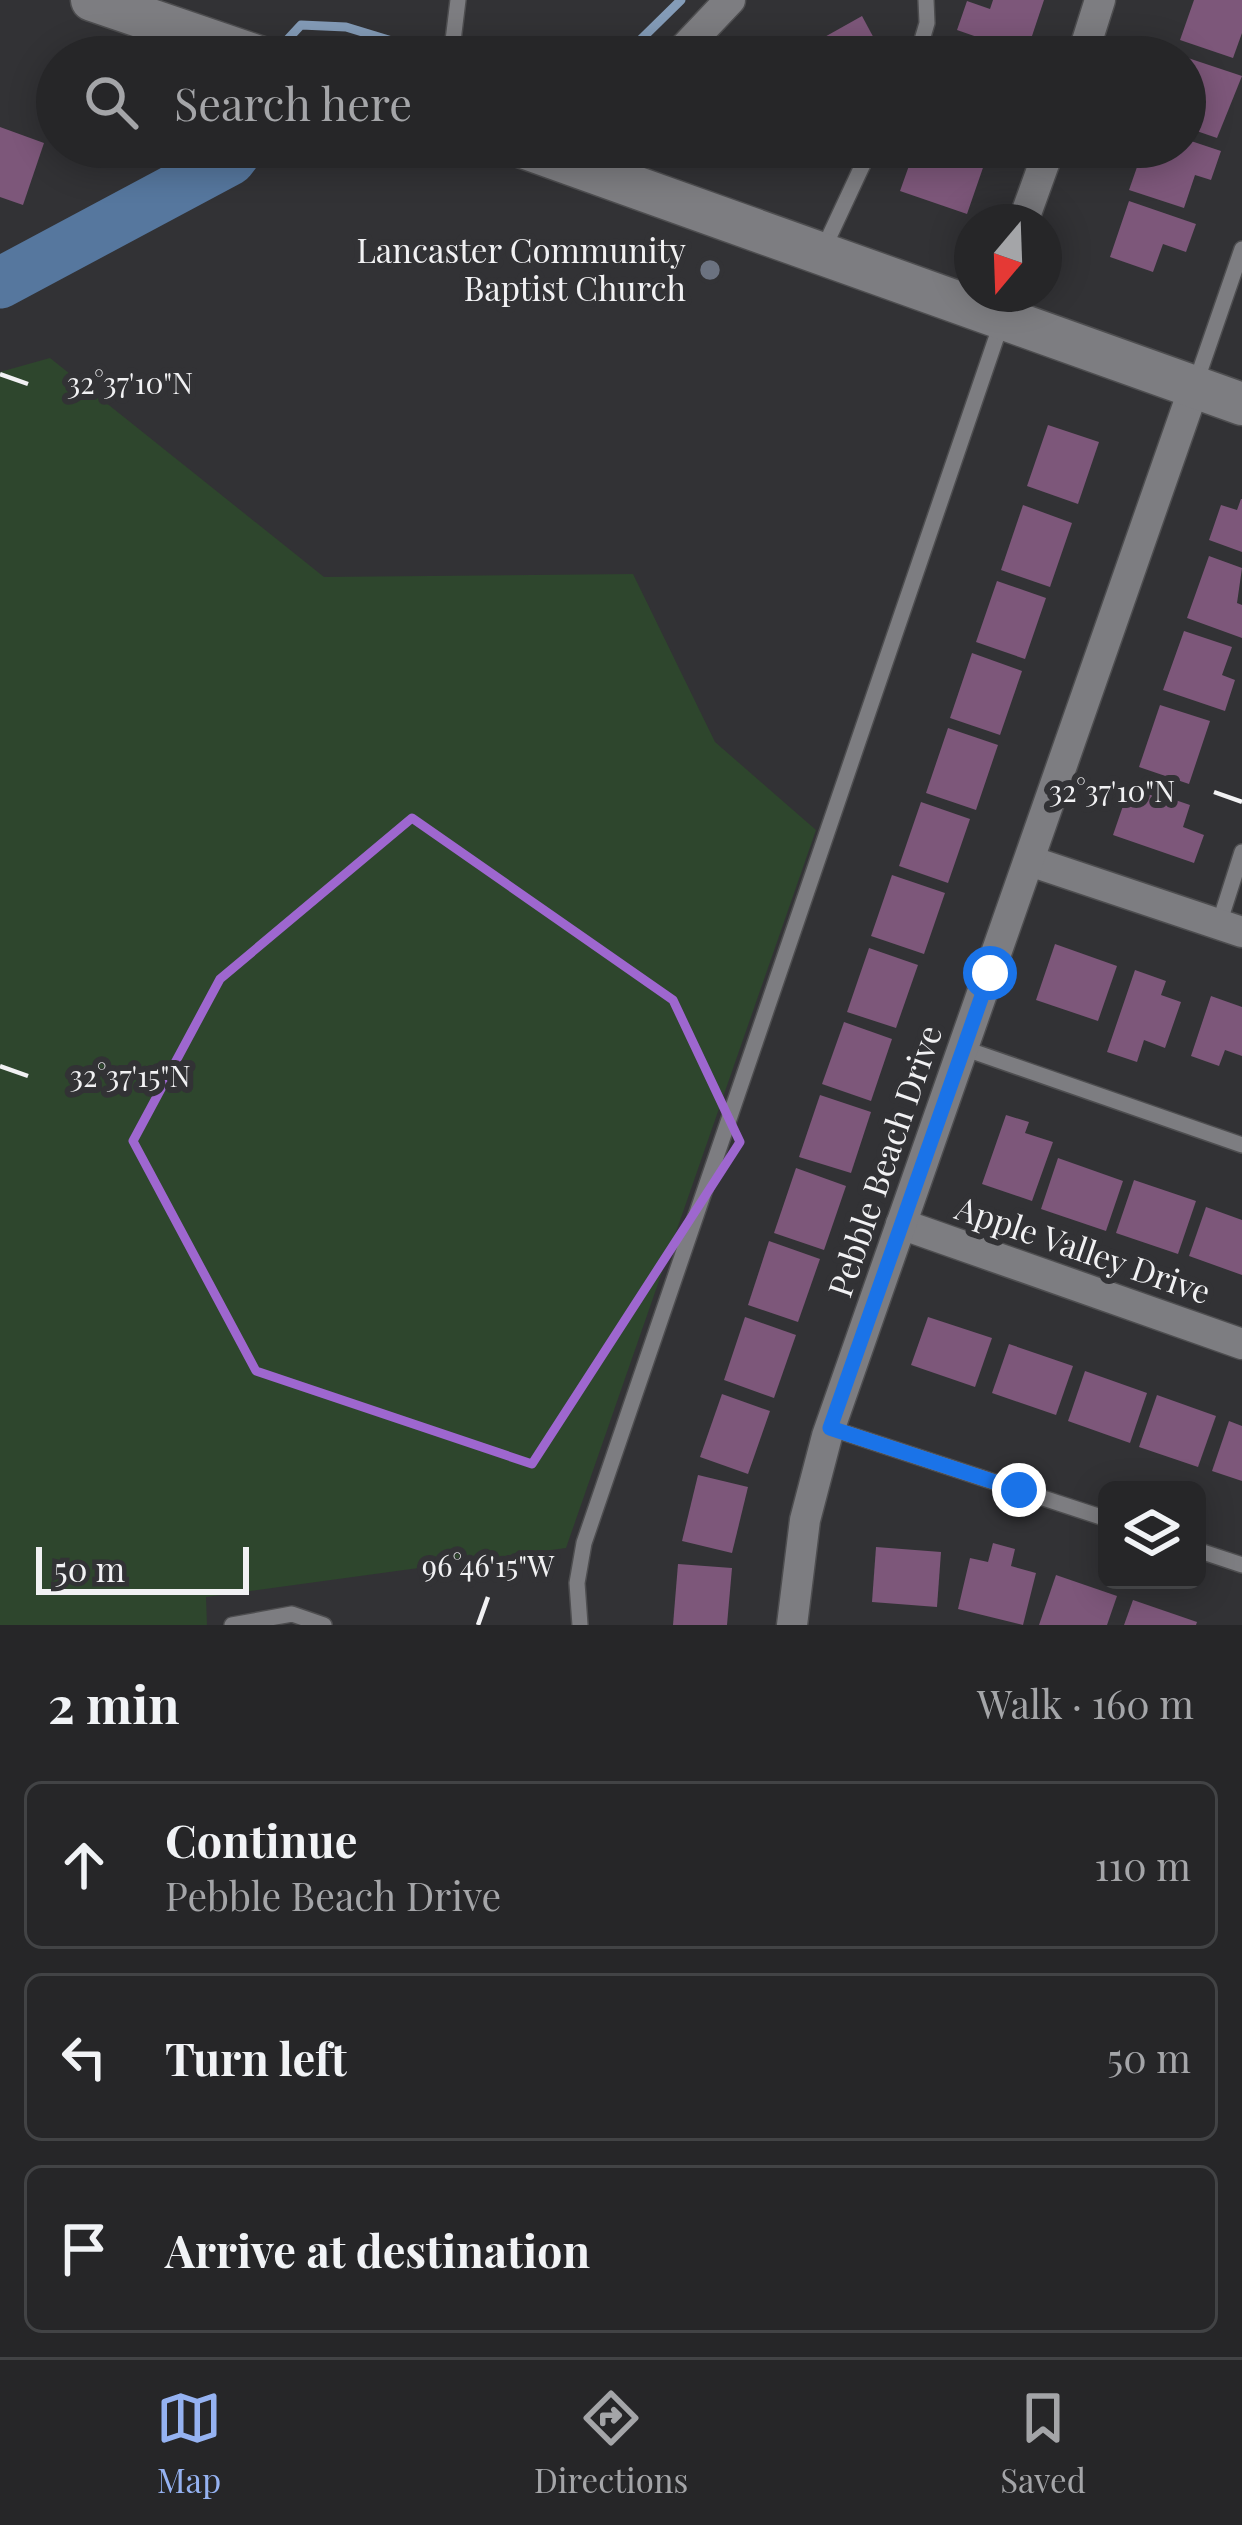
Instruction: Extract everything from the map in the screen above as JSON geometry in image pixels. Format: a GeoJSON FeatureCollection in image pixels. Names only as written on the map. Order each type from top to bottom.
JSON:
{"type":"FeatureCollection","features":[{"type":"Feature","properties":{"kind":"street"},"geometry":{"type":"LineString","coordinates":[[92,0],[197,36]]}},
{"type":"Feature","properties":{"kind":"street"},"geometry":{"type":"LineString","coordinates":[[696,36],[730,0]]}},
{"type":"Feature","properties":{"kind":"street"},"geometry":{"type":"LineString","coordinates":[[1089,36],[1100,0]]}},
{"type":"Feature","properties":{"kind":"street"},"geometry":{"type":"LineString","coordinates":[[628,168],[820,255],[954,298]]}},
{"type":"Feature","properties":{"kind":"street"},"geometry":{"type":"LineString","coordinates":[[1029,204],[1042,168]]}},
{"type":"Feature","properties":{"kind":"street"},"geometry":{"type":"LineString","coordinates":[[999,312],[1242,404]]}},
{"type":"Feature","properties":{"kind":"street","name":"Pebble Beach Drive"},"geometry":{"type":"LineString","coordinates":[[792,1625],[805,1520],[830,1428],[1195,388]]}},
{"type":"Feature","properties":{"kind":"street"},"geometry":{"type":"LineString","coordinates":[[1030,860],[1230,928]]}},
{"type":"Feature","properties":{"kind":"street","name":"Apple Valley Drive"},"geometry":{"type":"LineString","coordinates":[[901,1224],[1242,1344]]}},
{"type":"Feature","properties":{"kind":"lane"},"geometry":{"type":"LineString","coordinates":[[454,36],[458,0]]}},
{"type":"Feature","properties":{"kind":"lane"},"geometry":{"type":"LineString","coordinates":[[923,36],[926,0]]}},
{"type":"Feature","properties":{"kind":"lane"},"geometry":{"type":"LineString","coordinates":[[820,255],[861,168]]}},
{"type":"Feature","properties":{"kind":"lane"},"geometry":{"type":"LineString","coordinates":[[1195,388],[1242,249]]}},
{"type":"Feature","properties":{"kind":"lane"},"geometry":{"type":"LineString","coordinates":[[580,1625],[577,1583],[584,1544],[996,312]]}},
{"type":"Feature","properties":{"kind":"lane"},"geometry":{"type":"LineString","coordinates":[[1230,928],[1242,852]]}},
{"type":"Feature","properties":{"kind":"lane"},"geometry":{"type":"LineString","coordinates":[[963,1048],[1242,1145]]}},
{"type":"Feature","properties":{"kind":"lane"},"geometry":{"type":"LineString","coordinates":[[830,1428],[1098,1517]]}},
{"type":"Feature","properties":{"kind":"lane"},"geometry":{"type":"LineString","coordinates":[[1206,1553],[1242,1565]]}},
{"type":"Feature","properties":{"kind":"lane"},"geometry":{"type":"LineString","coordinates":[[232,1625],[292,1614],[323,1625]]}},
{"type":"Feature","properties":{"kind":"highlighted area"},"geometry":{"type":"Polygon","coordinates":[[[412,818],[673,1000],[740,1142],[532,1464],[256,1371],[133,1141],[220,979],[412,818]]]}},
{"type":"Feature","properties":{"kind":"green space"},"geometry":{"type":"Polygon","coordinates":[[[50,358],[324,577],[633,574],[715,742],[816,830],[566,1548],[206,1597],[207,1625],[0,1625],[0,372],[50,358]]]}},
{"type":"Feature","properties":{"kind":"building"},"geometry":{"type":"Polygon","coordinates":[[[993,0],[1044,0],[1032,36],[974,36],[957,30],[967,1],[990,9],[993,0]]]}},
{"type":"Feature","properties":{"kind":"building"},"geometry":{"type":"Polygon","coordinates":[[[1194,0],[1242,0],[1242,33],[1233,58],[1206,49],[1206,36],[1181,36],[1194,0]]]}},
{"type":"Feature","properties":{"kind":"building"},"geometry":{"type":"Polygon","coordinates":[[[862,16],[873,36],[826,36],[862,16]]]}},
{"type":"Feature","properties":{"kind":"building"},"geometry":{"type":"Polygon","coordinates":[[[1206,64],[1242,76],[1217,138],[1206,134],[1206,64]]]}},
{"type":"Feature","properties":{"kind":"building"},"geometry":{"type":"Polygon","coordinates":[[[0,127],[36,140],[36,167],[23,205],[0,197],[0,127]]]}},
{"type":"Feature","properties":{"kind":"building"},"geometry":{"type":"Polygon","coordinates":[[[1206,146],[1221,151],[1211,180],[1195,175],[1184,208],[1129,190],[1137,168],[1206,168],[1206,146]]]}},
{"type":"Feature","properties":{"kind":"building"},"geometry":{"type":"Polygon","coordinates":[[[908,168],[983,168],[970,204],[954,204],[954,210],[900,191],[908,168]]]}},
{"type":"Feature","properties":{"kind":"building"},"geometry":{"type":"Polygon","coordinates":[[[1129,201],[1196,224],[1186,252],[1163,244],[1153,272],[1110,257],[1129,201]]]}},
{"type":"Feature","properties":{"kind":"building"},"geometry":{"type":"Polygon","coordinates":[[[1048,425],[1099,442],[1078,504],[1027,486],[1048,425]]]}},
{"type":"Feature","properties":{"kind":"building"},"geometry":{"type":"Polygon","coordinates":[[[1241,499],[1242,552],[1209,540],[1221,505],[1237,510],[1241,499]]]}},
{"type":"Feature","properties":{"kind":"building"},"geometry":{"type":"Polygon","coordinates":[[[1023,505],[1072,523],[1050,587],[1001,570],[1023,505]]]}},
{"type":"Feature","properties":{"kind":"building"},"geometry":{"type":"Polygon","coordinates":[[[1209,556],[1242,568],[1237,603],[1242,605],[1242,638],[1187,618],[1209,556]]]}},
{"type":"Feature","properties":{"kind":"building"},"geometry":{"type":"Polygon","coordinates":[[[997,581],[1046,598],[1025,659],[976,642],[997,581]]]}},
{"type":"Feature","properties":{"kind":"building"},"geometry":{"type":"Polygon","coordinates":[[[1184,631],[1232,647],[1222,675],[1235,680],[1225,711],[1163,690],[1184,631]]]}},
{"type":"Feature","properties":{"kind":"building"},"geometry":{"type":"Polygon","coordinates":[[[972,653],[1022,671],[1000,735],[950,718],[972,653]]]}},
{"type":"Feature","properties":{"kind":"building"},"geometry":{"type":"Polygon","coordinates":[[[1160,705],[1210,721],[1189,784],[1139,767],[1160,705]]]}},
{"type":"Feature","properties":{"kind":"building"},"geometry":{"type":"Polygon","coordinates":[[[948,728],[998,745],[976,810],[926,793],[948,728]]]}},
{"type":"Feature","properties":{"kind":"building"},"geometry":{"type":"Polygon","coordinates":[[[1140,788],[1190,805],[1183,827],[1204,835],[1194,863],[1113,835],[1124,803],[1134,806],[1140,788]]]}},
{"type":"Feature","properties":{"kind":"building"},"geometry":{"type":"Polygon","coordinates":[[[921,802],[970,819],[948,883],[899,866],[921,802]]]}},
{"type":"Feature","properties":{"kind":"building"},"geometry":{"type":"Polygon","coordinates":[[[892,875],[945,893],[924,954],[871,936],[892,875]]]}},
{"type":"Feature","properties":{"kind":"building"},"geometry":{"type":"Polygon","coordinates":[[[1055,944],[1117,966],[1098,1021],[1036,1000],[1055,944]]]}},
{"type":"Feature","properties":{"kind":"building"},"geometry":{"type":"Polygon","coordinates":[[[869,948],[918,965],[896,1028],[847,1012],[869,948]]]}},
{"type":"Feature","properties":{"kind":"building"},"geometry":{"type":"Polygon","coordinates":[[[1135,970],[1166,981],[1161,995],[1181,1002],[1165,1048],[1144,1040],[1137,1062],[1107,1052],[1135,970]]]}},
{"type":"Feature","properties":{"kind":"building"},"geometry":{"type":"Polygon","coordinates":[[[1211,996],[1242,1007],[1242,1056],[1225,1050],[1219,1066],[1191,1056],[1211,996]]]}},
{"type":"Feature","properties":{"kind":"building"},"geometry":{"type":"Polygon","coordinates":[[[844,1022],[892,1039],[871,1101],[822,1084],[844,1022]]]}},
{"type":"Feature","properties":{"kind":"building"},"geometry":{"type":"Polygon","coordinates":[[[820,1095],[871,1112],[851,1173],[799,1157],[820,1095]]]}},
{"type":"Feature","properties":{"kind":"building"},"geometry":{"type":"Polygon","coordinates":[[[1006,1115],[1029,1122],[1025,1133],[1053,1142],[1032,1201],[982,1184],[1006,1115]]]}},
{"type":"Feature","properties":{"kind":"building"},"geometry":{"type":"Polygon","coordinates":[[[1058,1158],[1123,1181],[1106,1231],[1041,1209],[1058,1158]]]}},
{"type":"Feature","properties":{"kind":"building"},"geometry":{"type":"Polygon","coordinates":[[[796,1168],[846,1186],[824,1250],[774,1233],[796,1168]]]}},
{"type":"Feature","properties":{"kind":"building"},"geometry":{"type":"Polygon","coordinates":[[[1134,1180],[1196,1201],[1178,1254],[1116,1233],[1134,1180]]]}},
{"type":"Feature","properties":{"kind":"building"},"geometry":{"type":"Polygon","coordinates":[[[1206,1207],[1242,1220],[1242,1275],[1189,1256],[1206,1207]]]}},
{"type":"Feature","properties":{"kind":"building"},"geometry":{"type":"Polygon","coordinates":[[[769,1241],[820,1259],[798,1322],[748,1305],[769,1241]]]}},
{"type":"Feature","properties":{"kind":"building"},"geometry":{"type":"Polygon","coordinates":[[[745,1317],[796,1335],[774,1398],[724,1380],[745,1317]]]}},
{"type":"Feature","properties":{"kind":"building"},"geometry":{"type":"Polygon","coordinates":[[[928,1317],[992,1338],[975,1387],[911,1365],[928,1317]]]}},
{"type":"Feature","properties":{"kind":"building"},"geometry":{"type":"Polygon","coordinates":[[[1009,1344],[1073,1366],[1056,1415],[992,1393],[1009,1344]]]}},
{"type":"Feature","properties":{"kind":"building"},"geometry":{"type":"Polygon","coordinates":[[[1085,1371],[1147,1393],[1130,1443],[1068,1421],[1085,1371]]]}},
{"type":"Feature","properties":{"kind":"building"},"geometry":{"type":"Polygon","coordinates":[[[722,1394],[770,1411],[748,1474],[700,1457],[722,1394]]]}},
{"type":"Feature","properties":{"kind":"building"},"geometry":{"type":"Polygon","coordinates":[[[1157,1395],[1216,1416],[1198,1467],[1139,1447],[1157,1395]]]}},
{"type":"Feature","properties":{"kind":"building"},"geometry":{"type":"Polygon","coordinates":[[[1229,1421],[1242,1426],[1242,1481],[1212,1471],[1229,1421]]]}},
{"type":"Feature","properties":{"kind":"building"},"geometry":{"type":"Polygon","coordinates":[[[698,1475],[748,1487],[732,1553],[682,1541],[698,1475]]]}},
{"type":"Feature","properties":{"kind":"building"},"geometry":{"type":"Polygon","coordinates":[[[993,1543],[1015,1549],[1011,1566],[1036,1573],[1023,1625],[958,1609],[970,1558],[988,1562],[993,1543]]]}},
{"type":"Feature","properties":{"kind":"building"},"geometry":{"type":"Polygon","coordinates":[[[876,1547],[941,1552],[937,1607],[872,1602],[876,1547]]]}},
{"type":"Feature","properties":{"kind":"building"},"geometry":{"type":"Polygon","coordinates":[[[678,1564],[732,1568],[727,1625],[673,1625],[678,1564]]]}},
{"type":"Feature","properties":{"kind":"building"},"geometry":{"type":"Polygon","coordinates":[[[1056,1575],[1117,1596],[1107,1625],[1039,1625],[1056,1575]]]}},
{"type":"Feature","properties":{"kind":"building"},"geometry":{"type":"Polygon","coordinates":[[[1133,1600],[1197,1622],[1196,1625],[1124,1625],[1133,1600]]]}},
{"type":"Feature","properties":{"kind":"waterway"},"geometry":{"type":"LineString","coordinates":[[644,36],[681,0]]}},
{"type":"Feature","properties":{"kind":"waterway"},"geometry":{"type":"LineString","coordinates":[[291,36],[301,25],[346,27],[376,36]]}},
{"type":"Feature","properties":{"kind":"waterway"},"geometry":{"type":"LineString","coordinates":[[0,283],[215,168]]}},
{"type":"Feature","properties":{"kind":"place","name":"Lancaster Community Baptist Church"},"geometry":{"type":"Point","coordinates":[710,270]}},
{"type":"Feature","properties":{"kind":"route"},"geometry":{"type":"LineString","coordinates":[[990,973],[830,1428],[1019,1490]]}}]}
